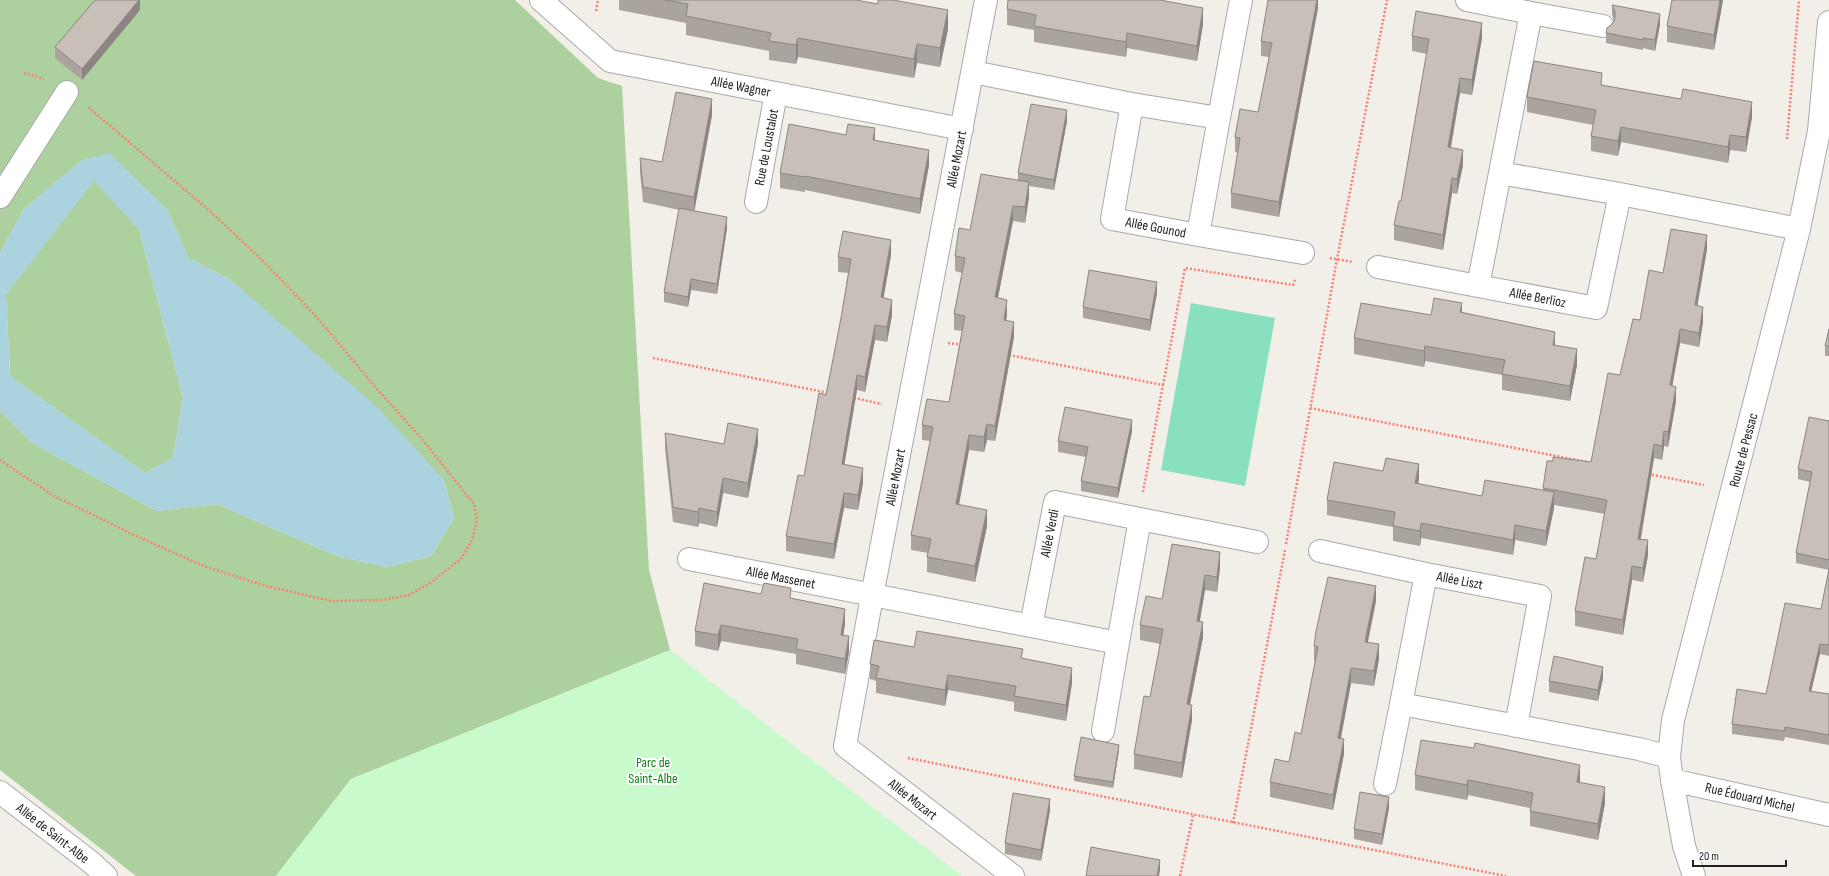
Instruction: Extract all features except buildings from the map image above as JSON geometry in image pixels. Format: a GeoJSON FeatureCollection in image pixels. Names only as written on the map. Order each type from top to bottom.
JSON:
{"type":"FeatureCollection","features":[{"type":"Feature","properties":{"kind":"street","name":"Allée Wagner"},"geometry":{"type":"LineString","coordinates":[[541,0],[610,61],[962,129]]}},
{"type":"Feature","properties":{"kind":"street","name":"Allée Mozart"},"geometry":{"type":"LineString","coordinates":[[986,0],[872,596],[845,746],[1013,876]]}},
{"type":"Feature","properties":{"kind":"street","name":"Allée Gounod"},"geometry":{"type":"LineString","coordinates":[[1132,104],[1112,219],[1198,235],[1241,0]]}},
{"type":"Feature","properties":{"kind":"street"},"geometry":{"type":"LineString","coordinates":[[1467,0],[1603,26]]}},
{"type":"Feature","properties":{"kind":"street"},"geometry":{"type":"LineString","coordinates":[[1378,267],[1478,286],[1531,13]]}},
{"type":"Feature","properties":{"kind":"street","name":"Route de Pessac"},"geometry":{"type":"LineString","coordinates":[[1694,876],[1684,846],[1672,780],[1669,757],[1673,720],[1799,229],[1819,131],[1829,22]]}},
{"type":"Feature","properties":{"kind":"street"},"geometry":{"type":"LineString","coordinates":[[973,72],[1132,104],[1219,118]]}},
{"type":"Feature","properties":{"kind":"street"},"geometry":{"type":"LineString","coordinates":[[0,197],[67,92]]}},
{"type":"Feature","properties":{"kind":"street","name":"Rue de Loustalot"},"geometry":{"type":"LineString","coordinates":[[756,202],[776,93]]}},
{"type":"Feature","properties":{"kind":"street"},"geometry":{"type":"LineString","coordinates":[[1500,173],[1620,194],[1799,229]]}},
{"type":"Feature","properties":{"kind":"street","name":"Allée Berlioz"},"geometry":{"type":"LineString","coordinates":[[1478,286],[1596,308],[1620,194]]}},
{"type":"Feature","properties":{"kind":"street"},"geometry":{"type":"LineString","coordinates":[[1198,235],[1303,253]]}},
{"type":"Feature","properties":{"kind":"street","name":"Allée Verdi"},"geometry":{"type":"LineString","coordinates":[[1031,626],[1055,502],[1141,509],[1257,542]]}},
{"type":"Feature","properties":{"kind":"street"},"geometry":{"type":"LineString","coordinates":[[1103,731],[1141,509]]}},
{"type":"Feature","properties":{"kind":"street"},"geometry":{"type":"LineString","coordinates":[[1320,551],[1426,574]]}},
{"type":"Feature","properties":{"kind":"street","name":"Allée Massenet"},"geometry":{"type":"LineString","coordinates":[[689,559],[872,596]]}},
{"type":"Feature","properties":{"kind":"street","name":"Allée Liszt"},"geometry":{"type":"LineString","coordinates":[[1386,784],[1426,574],[1540,596],[1516,726]]}},
{"type":"Feature","properties":{"kind":"street"},"geometry":{"type":"LineString","coordinates":[[872,596],[1118,643]]}},
{"type":"Feature","properties":{"kind":"street"},"geometry":{"type":"LineString","coordinates":[[1401,704],[1639,749],[1669,757]]}},
{"type":"Feature","properties":{"kind":"street","name":"Rue Édouard Michel"},"geometry":{"type":"LineString","coordinates":[[1672,780],[1829,815]]}},
{"type":"Feature","properties":{"kind":"street","name":"Allée de Saint-Albe"},"geometry":{"type":"LineString","coordinates":[[0,792],[93,872]]}},
{"type":"Feature","properties":{"kind":"path"},"geometry":{"type":"LineString","coordinates":[[1233,823],[1286,545],[1337,259],[1387,0]]}},
{"type":"Feature","properties":{"kind":"path"},"geometry":{"type":"LineString","coordinates":[[0,460],[54,496],[130,533],[201,565],[262,585],[332,601],[383,600],[409,595],[430,583],[460,559],[472,540],[477,520],[474,504],[464,490],[308,308],[264,262],[210,212],[96,113],[67,92],[42,78],[24,73]]}},
{"type":"Feature","properties":{"kind":"path"},"geometry":{"type":"LineString","coordinates":[[1141,509],[1185,268],[1293,285],[1303,253],[1378,267]]}},
{"type":"Feature","properties":{"kind":"path"},"geometry":{"type":"LineString","coordinates":[[922,338],[969,347]]}},
{"type":"Feature","properties":{"kind":"path"},"geometry":{"type":"LineString","coordinates":[[1008,354],[1163,385]]}},
{"type":"Feature","properties":{"kind":"path"},"geometry":{"type":"LineString","coordinates":[[653,358],[831,393]]}},
{"type":"Feature","properties":{"kind":"path"},"geometry":{"type":"LineString","coordinates":[[846,396],[908,409]]}},
{"type":"Feature","properties":{"kind":"path"},"geometry":{"type":"LineString","coordinates":[[1310,408],[1591,463]]}},
{"type":"Feature","properties":{"kind":"path"},"geometry":{"type":"LineString","coordinates":[[1646,473],[1708,486]]}},
{"type":"Feature","properties":{"kind":"path"},"geometry":{"type":"LineString","coordinates":[[1257,542],[1320,551]]}},
{"type":"Feature","properties":{"kind":"path"},"geometry":{"type":"LineString","coordinates":[[907,758],[1506,876]]}},
{"type":"Feature","properties":{"kind":"path"},"geometry":{"type":"LineString","coordinates":[[1180,876],[1193,815]]}},
{"type":"Feature","properties":{"kind":"green space"},"geometry":{"type":"Polygon","coordinates":[[[0,0],[515,0],[598,78],[622,86],[649,570],[670,650],[351,779],[276,876],[136,876],[0,770],[0,410],[34,444],[157,511],[217,504],[337,556],[387,567],[431,556],[454,518],[444,480],[231,280],[188,258],[167,209],[82,160],[24,209],[0,253],[0,0]]]}},
{"type":"Feature","properties":{"kind":"green space"},"geometry":{"type":"Polygon","coordinates":[[[94,180],[139,229],[183,398],[173,458],[145,473],[10,376],[6,294],[94,180]]]}},
{"type":"Feature","properties":{"kind":"green space"},"geometry":{"type":"Polygon","coordinates":[[[1191,303],[1275,318],[1245,486],[1161,470],[1191,303]]]}},
{"type":"Feature","properties":{"kind":"green space","name":"Parc de Saint-Albe"},"geometry":{"type":"Polygon","coordinates":[[[670,650],[962,876],[276,876],[351,779],[670,650]]]}},
{"type":"Feature","properties":{"kind":"water"},"geometry":{"type":"Polygon","coordinates":[[[110,153],[167,209],[188,258],[231,280],[378,408],[444,480],[454,518],[431,556],[387,567],[337,556],[217,504],[157,511],[34,444],[0,410],[0,253],[24,209],[82,160],[110,153]],[[94,181],[6,294],[10,376],[145,473],[173,458],[183,398],[139,229],[94,181]]]}}]}
